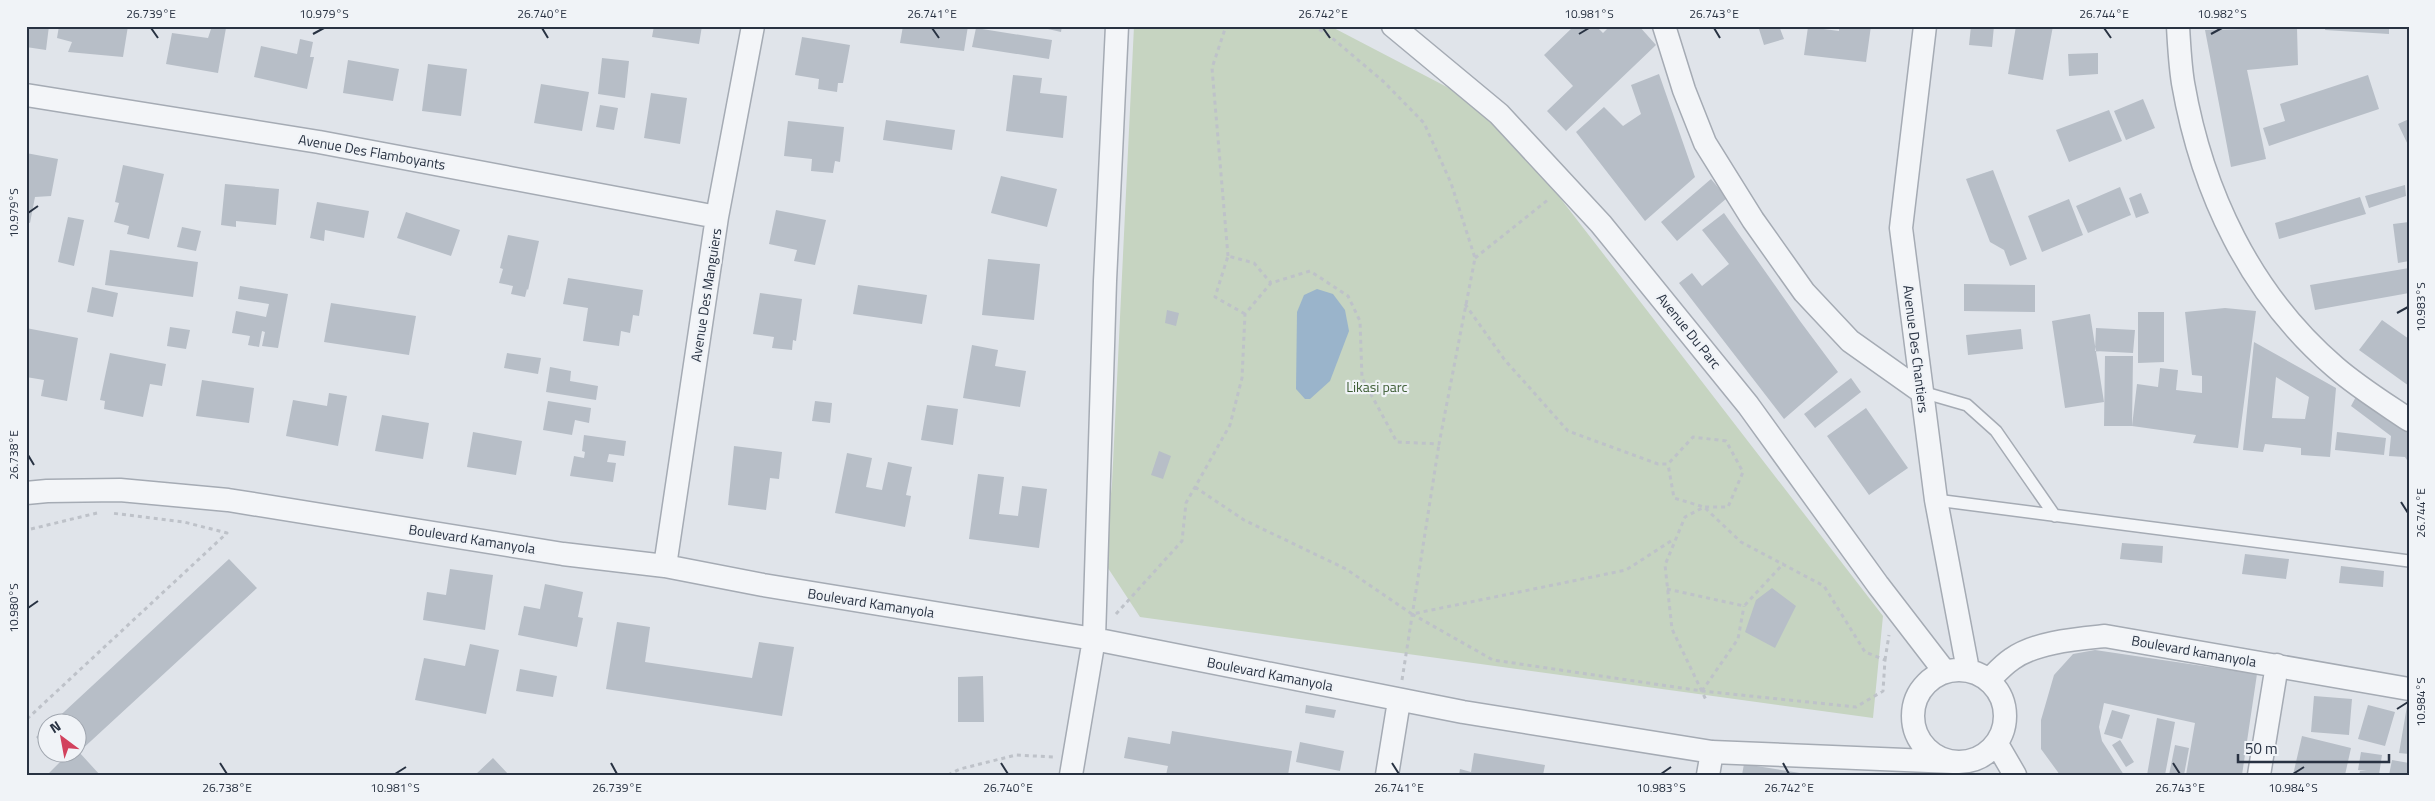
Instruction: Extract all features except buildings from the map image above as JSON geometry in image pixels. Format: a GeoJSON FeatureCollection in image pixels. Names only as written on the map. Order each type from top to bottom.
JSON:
{"type":"FeatureCollection","features":[{"type":"Feature","properties":{"kind":"street","name":"Avenue Des Manguiers"},"geometry":{"type":"LineString","coordinates":[[665,566],[717,217],[754,26]]}},
{"type":"Feature","properties":{"kind":"street"},"geometry":{"type":"LineString","coordinates":[[1072,766],[1094,638],[1105,281],[1117,26]]}},
{"type":"Feature","properties":{"kind":"street"},"geometry":{"type":"LineString","coordinates":[[1664,26],[1684,90],[1705,143],[1753,220],[1804,292],[1850,341],[1922,392]]}},
{"type":"Feature","properties":{"kind":"street","name":"Avenue Des Chantiers"},"geometry":{"type":"LineString","coordinates":[[1925,26],[1902,228],[1936,500],[1968,670]]}},
{"type":"Feature","properties":{"kind":"street"},"geometry":{"type":"LineString","coordinates":[[2178,26],[2182,81],[2196,143],[2224,220],[2257,281],[2301,335],[2336,368],[2409,420]]}},
{"type":"Feature","properties":{"kind":"street","name":"Avenue Du Parc"},"geometry":{"type":"LineString","coordinates":[[1395,27],[1499,114],[1600,224],[1748,404],[1872,577],[1944,672]]}},
{"type":"Feature","properties":{"kind":"street","name":"Avenue Des Flamboyants"},"geometry":{"type":"LineString","coordinates":[[26,95],[319,142],[717,217]]}},
{"type":"Feature","properties":{"kind":"street","name":"Boulevard Kamanyola"},"geometry":{"type":"LineString","coordinates":[[26,493],[120,490],[228,500],[563,554],[665,566],[763,585],[1094,638],[1399,700],[1712,752],[1953,762]]}},
{"type":"Feature","properties":{"kind":"street","name":"Boulevard kamanyola"},"geometry":{"type":"LineString","coordinates":[[1989,680],[2013,658],[2038,648],[2062,640],[2105,636],[2409,689]]}},
{"type":"Feature","properties":{"kind":"street"},"geometry":{"type":"LineString","coordinates":[[2259,775],[2277,665]]}},
{"type":"Feature","properties":{"kind":"street"},"geometry":{"type":"LineString","coordinates":[[1968,670],[1989,680],[2002,699],[2005,710],[2006,722],[1997,744],[1979,767],[1940,759],[1924,746],[1914,728],[1912,714],[1915,701],[1922,688],[1932,678],[1944,672],[1968,670]]}},
{"type":"Feature","properties":{"kind":"street"},"geometry":{"type":"LineString","coordinates":[[1387,775],[1399,700]]}},
{"type":"Feature","properties":{"kind":"street"},"geometry":{"type":"LineString","coordinates":[[1997,744],[2015,775]]}},
{"type":"Feature","properties":{"kind":"street"},"geometry":{"type":"LineString","coordinates":[[1708,775],[1712,752]]}},
{"type":"Feature","properties":{"kind":"lane"},"geometry":{"type":"LineString","coordinates":[[1922,392],[1967,405],[1996,431],[2055,516]]}},
{"type":"Feature","properties":{"kind":"lane"},"geometry":{"type":"LineString","coordinates":[[1936,500],[2409,561]]}},
{"type":"Feature","properties":{"kind":"path"},"geometry":{"type":"LineString","coordinates":[[1230,26],[1225,29],[1212,68],[1228,256],[1216,297],[1244,314]]}},
{"type":"Feature","properties":{"kind":"path"},"geometry":{"type":"LineString","coordinates":[[1314,26],[1331,37],[1384,82],[1424,123],[1451,183],[1475,258],[1439,444],[1399,700]]}},
{"type":"Feature","properties":{"kind":"path"},"geometry":{"type":"LineString","coordinates":[[1475,258],[1552,197]]}},
{"type":"Feature","properties":{"kind":"path"},"geometry":{"type":"LineString","coordinates":[[1228,256],[1254,263],[1271,283]]}},
{"type":"Feature","properties":{"kind":"path"},"geometry":{"type":"LineString","coordinates":[[1094,638],[1182,541],[1186,503],[1230,426],[1242,378],[1244,314],[1271,283],[1310,271],[1348,296],[1360,321],[1362,378],[1397,442],[1439,444]]}},
{"type":"Feature","properties":{"kind":"path"},"geometry":{"type":"LineString","coordinates":[[1465,303],[1504,359],[1568,431],[1658,464],[1668,464],[1693,437],[1726,441],[1743,472],[1728,507],[1704,506],[1674,498],[1668,464]]}},
{"type":"Feature","properties":{"kind":"path"},"geometry":{"type":"LineString","coordinates":[[1195,487],[1244,520],[1346,569],[1412,614],[1493,660],[1702,691],[1856,707],[1883,691],[1890,629]]}},
{"type":"Feature","properties":{"kind":"path"},"geometry":{"type":"LineString","coordinates":[[1704,506],[1685,518],[1665,565],[1672,629],[1707,702]]}},
{"type":"Feature","properties":{"kind":"path"},"geometry":{"type":"LineString","coordinates":[[1704,506],[1741,542],[1784,563],[1824,586],[1865,652],[1885,660]]}},
{"type":"Feature","properties":{"kind":"path"},"geometry":{"type":"LineString","coordinates":[[31,529],[100,512]]}},
{"type":"Feature","properties":{"kind":"path"},"geometry":{"type":"LineString","coordinates":[[26,719],[227,533],[184,522],[110,513]]}},
{"type":"Feature","properties":{"kind":"path"},"geometry":{"type":"LineString","coordinates":[[1412,614],[1626,570],[1675,539]]}},
{"type":"Feature","properties":{"kind":"path"},"geometry":{"type":"LineString","coordinates":[[1702,691],[1738,639],[1744,606],[1784,563]]}},
{"type":"Feature","properties":{"kind":"path"},"geometry":{"type":"LineString","coordinates":[[1667,589],[1744,606]]}},
{"type":"Feature","properties":{"kind":"path"},"geometry":{"type":"LineString","coordinates":[[948,775],[960,770],[1016,756],[1072,766]]}},
{"type":"Feature","properties":{"kind":"green space","name":"Likasi parc"},"geometry":{"type":"Polygon","coordinates":[[[1134,26],[1330,26],[1493,111],[1883,616],[1873,718],[1140,617],[1104,562],[1112,484],[1134,26]]]}},
{"type":"Feature","properties":{"kind":"water"},"geometry":{"type":"Polygon","coordinates":[[[1317,289],[1333,294],[1345,310],[1349,331],[1330,381],[1310,399],[1305,399],[1296,389],[1297,312],[1304,295],[1317,289]]]}}]}
